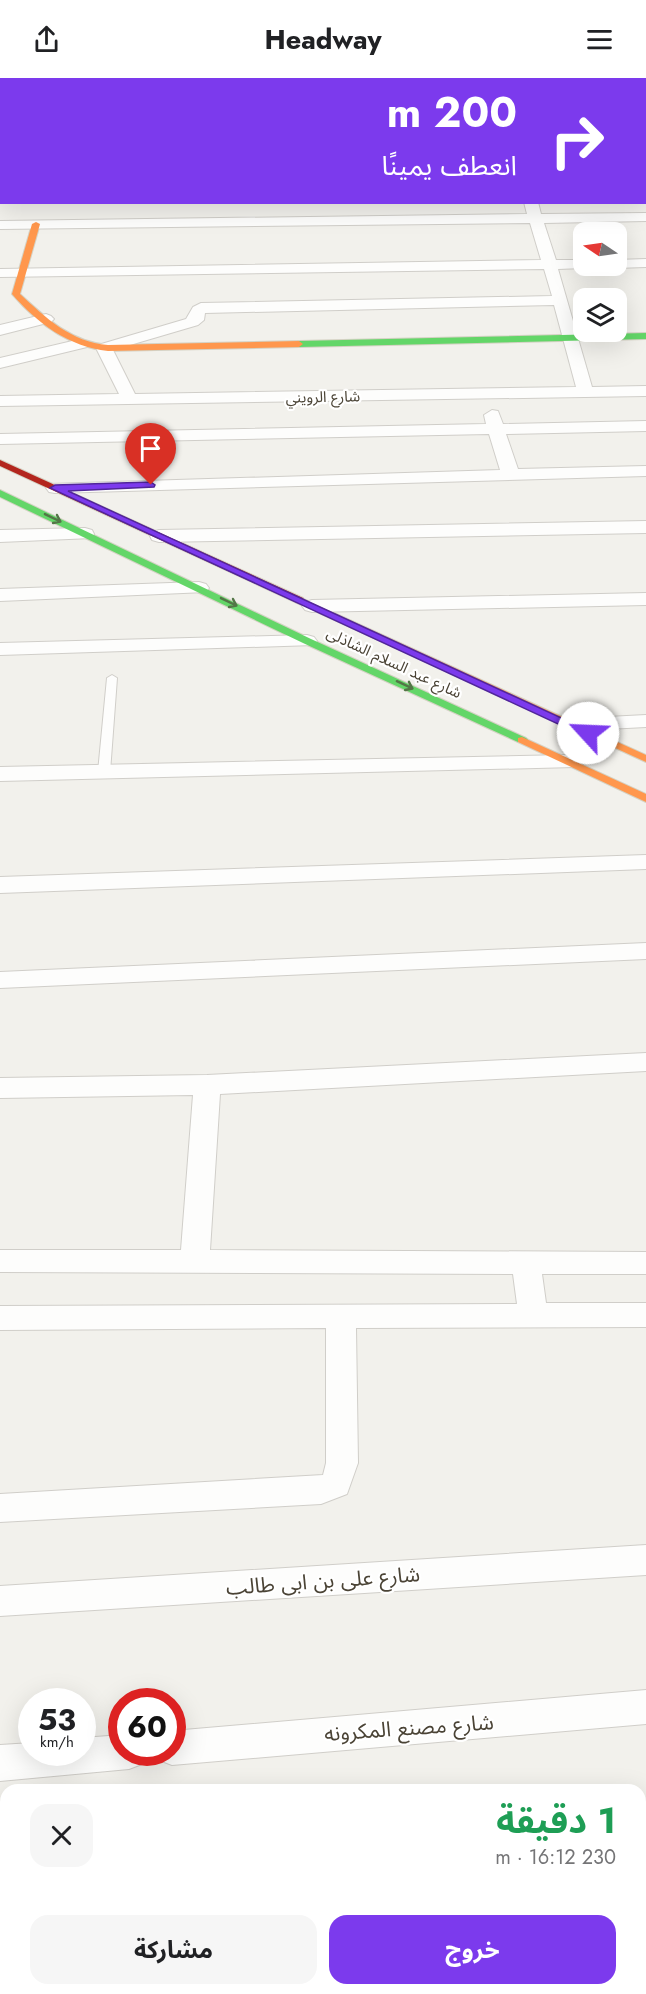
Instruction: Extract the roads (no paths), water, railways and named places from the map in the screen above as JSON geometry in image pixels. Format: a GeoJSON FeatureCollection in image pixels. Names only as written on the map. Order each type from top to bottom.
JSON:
{"type":"FeatureCollection","features":[{"type":"Feature","properties":{"kind":"main road"},"geometry":{"type":"LineString","coordinates":[[36,224],[16,294],[45,319],[81,344],[104,348],[646,336]]}},
{"type":"Feature","properties":{"kind":"main road","name":"شارع عبد السلام الشاذلى"},"geometry":{"type":"LineString","coordinates":[[0,463],[569,724],[640,766]]}},
{"type":"Feature","properties":{"kind":"main road","name":"شارع عبد السلام الشاذلى"},"geometry":{"type":"LineString","coordinates":[[0,493],[307,641],[646,798]]}},
{"type":"Feature","properties":{"kind":"main road"},"geometry":{"type":"LineString","coordinates":[[616,785],[640,766]]}},
{"type":"Feature","properties":{"kind":"street"},"geometry":{"type":"LineString","coordinates":[[532,204],[572,338],[585,392]]}},
{"type":"Feature","properties":{"kind":"street"},"geometry":{"type":"LineString","coordinates":[[158,209],[174,223]]}},
{"type":"Feature","properties":{"kind":"street"},"geometry":{"type":"LineString","coordinates":[[216,209],[234,222]]}},
{"type":"Feature","properties":{"kind":"street"},"geometry":{"type":"LineString","coordinates":[[0,225],[646,217]]}},
{"type":"Feature","properties":{"kind":"street"},"geometry":{"type":"LineString","coordinates":[[627,264],[646,263]]}},
{"type":"Feature","properties":{"kind":"street"},"geometry":{"type":"LineString","coordinates":[[0,273],[573,264]]}},
{"type":"Feature","properties":{"kind":"street"},"geometry":{"type":"LineString","coordinates":[[130,400],[104,348],[192,322],[198,317],[198,310],[209,306],[560,300]]}},
{"type":"Feature","properties":{"kind":"street"},"geometry":{"type":"LineString","coordinates":[[0,330],[45,319]]}},
{"type":"Feature","properties":{"kind":"street"},"geometry":{"type":"LineString","coordinates":[[0,363],[81,344]]}},
{"type":"Feature","properties":{"kind":"street","name":"شارع الرويني"},"geometry":{"type":"LineString","coordinates":[[0,401],[646,391]]}},
{"type":"Feature","properties":{"kind":"street"},"geometry":{"type":"LineString","coordinates":[[486,394],[510,473]]}},
{"type":"Feature","properties":{"kind":"street"},"geometry":{"type":"LineString","coordinates":[[0,439],[646,426]]}},
{"type":"Feature","properties":{"kind":"street"},"geometry":{"type":"LineString","coordinates":[[55,488],[510,473],[646,471]]}},
{"type":"Feature","properties":{"kind":"street"},"geometry":{"type":"LineString","coordinates":[[159,536],[646,526]]}},
{"type":"Feature","properties":{"kind":"street"},"geometry":{"type":"LineString","coordinates":[[0,536],[85,534]]}},
{"type":"Feature","properties":{"kind":"street"},"geometry":{"type":"LineString","coordinates":[[0,595],[200,588]]}},
{"type":"Feature","properties":{"kind":"street"},"geometry":{"type":"LineString","coordinates":[[312,606],[646,599]]}},
{"type":"Feature","properties":{"kind":"street"},"geometry":{"type":"LineString","coordinates":[[0,649],[307,641]]}},
{"type":"Feature","properties":{"kind":"street"},"geometry":{"type":"LineString","coordinates":[[569,724],[646,722]]}},
{"type":"Feature","properties":{"kind":"street"},"geometry":{"type":"LineString","coordinates":[[0,774],[567,762]]}},
{"type":"Feature","properties":{"kind":"street"},"geometry":{"type":"LineString","coordinates":[[0,885],[646,862]]}},
{"type":"Feature","properties":{"kind":"street"},"geometry":{"type":"LineString","coordinates":[[0,980],[646,951]]}},
{"type":"Feature","properties":{"kind":"street"},"geometry":{"type":"LineString","coordinates":[[0,1088],[207,1085],[646,1062]]}},
{"type":"Feature","properties":{"kind":"street"},"geometry":{"type":"LineString","coordinates":[[195,1261],[207,1085]]}},
{"type":"Feature","properties":{"kind":"street"},"geometry":{"type":"LineString","coordinates":[[0,1260],[646,1263]]}},
{"type":"Feature","properties":{"kind":"street"},"geometry":{"type":"LineString","coordinates":[[526,1263],[533,1316]]}},
{"type":"Feature","properties":{"kind":"street"},"geometry":{"type":"LineString","coordinates":[[0,1318],[646,1315]]}},
{"type":"Feature","properties":{"kind":"street"},"geometry":{"type":"LineString","coordinates":[[0,1508],[321,1490],[336,1484],[342,1463],[341,1317]]}},
{"type":"Feature","properties":{"kind":"street","name":"شارع على بن ابى طالب"},"geometry":{"type":"LineString","coordinates":[[0,1601],[646,1560]]}},
{"type":"Feature","properties":{"kind":"street","name":"شارع مصنع المكرونه"},"geometry":{"type":"LineString","coordinates":[[186,1747],[527,1720],[646,1707]]}},
{"type":"Feature","properties":{"kind":"street"},"geometry":{"type":"LineString","coordinates":[[0,1763],[108,1754]]}},
{"type":"Feature","properties":{"kind":"lane"},"geometry":{"type":"LineString","coordinates":[[104,772],[112,678]]}}]}
